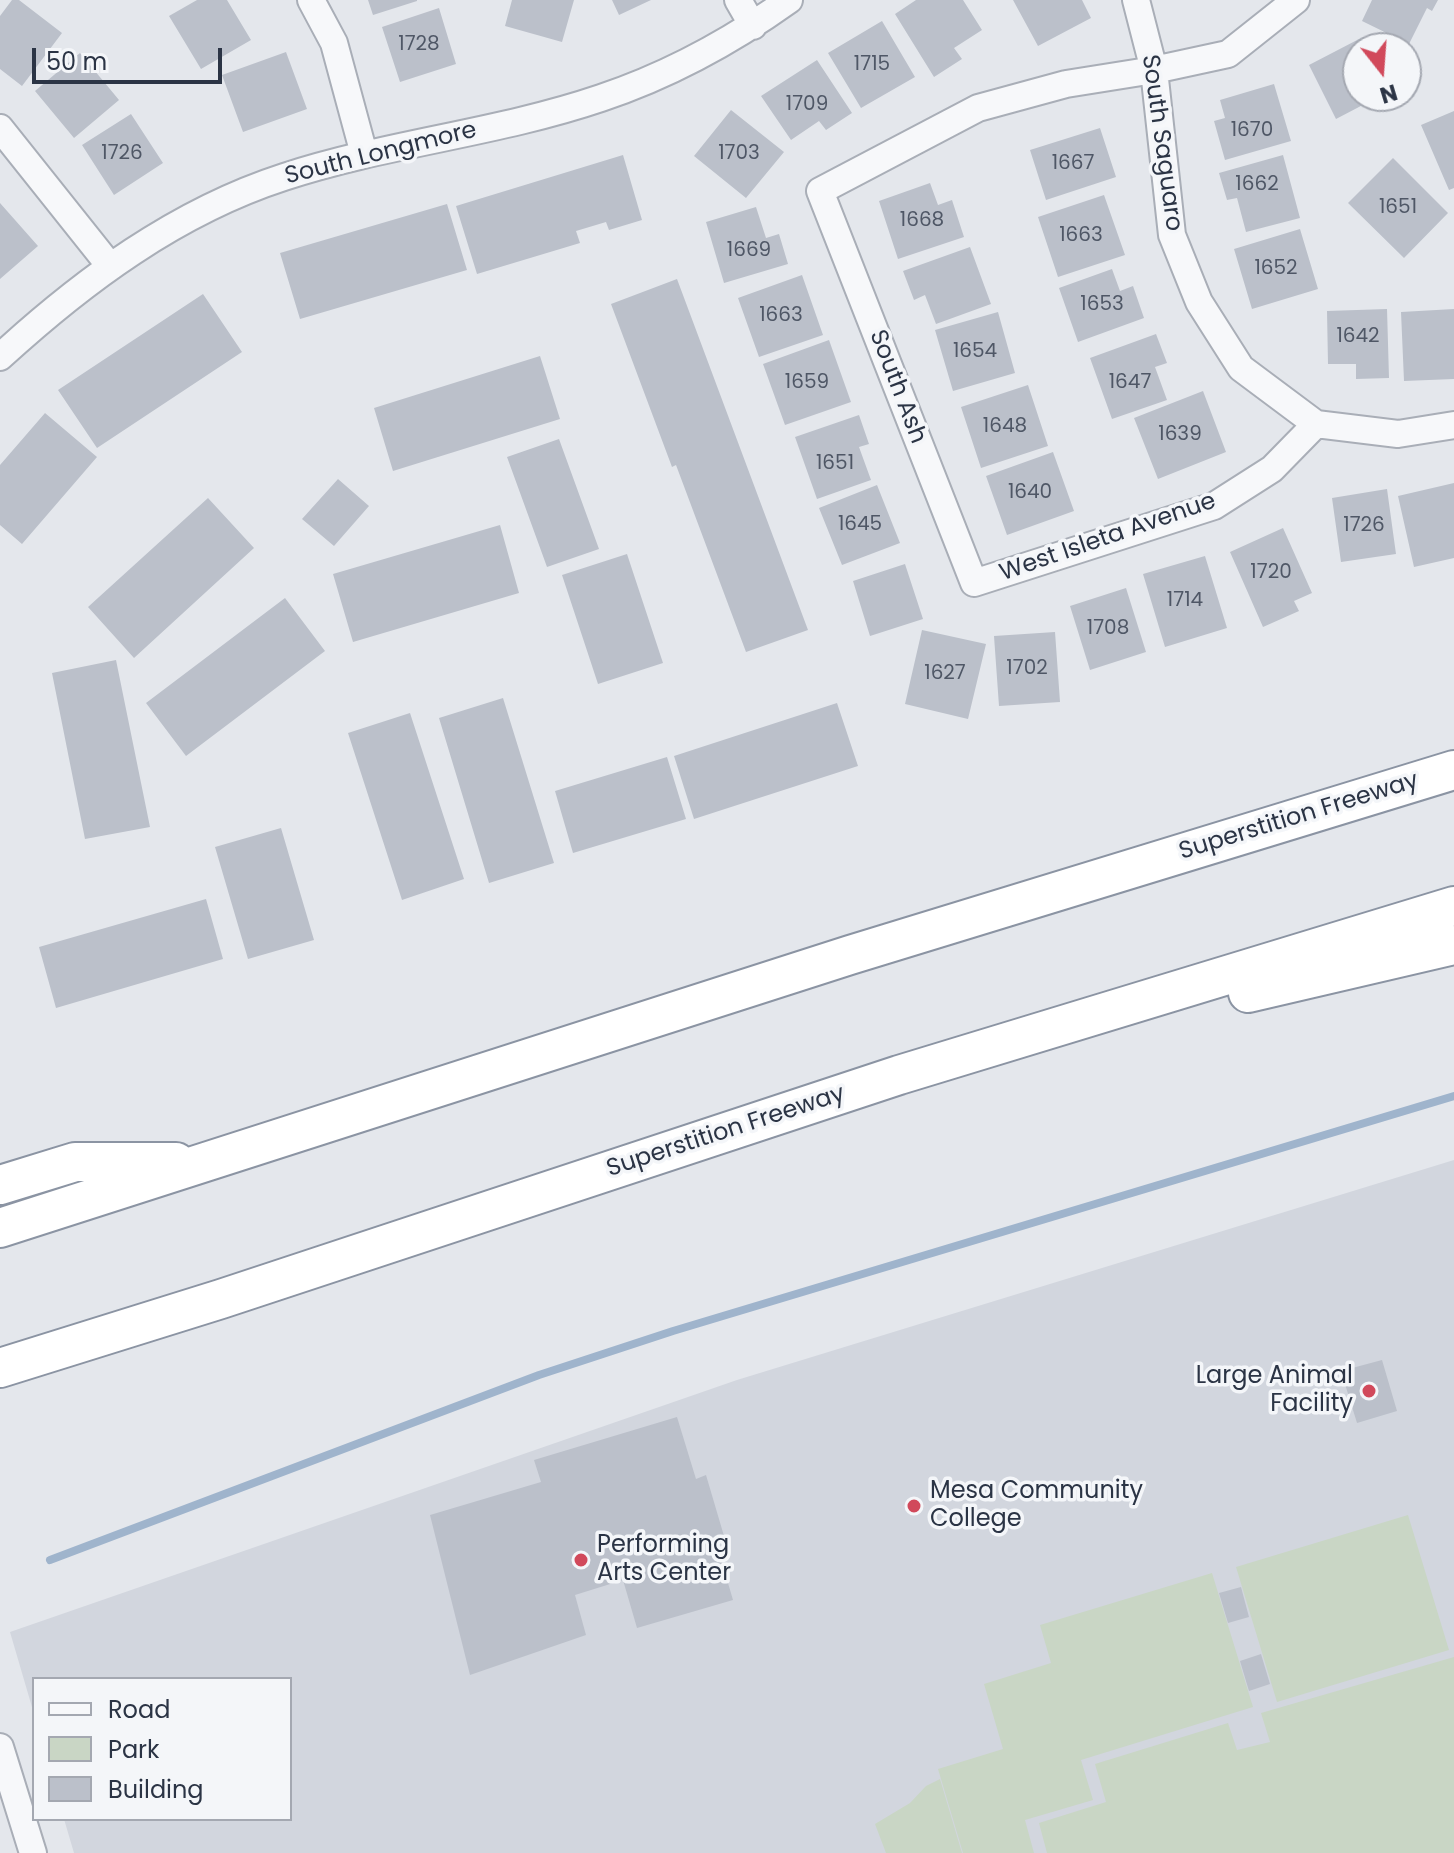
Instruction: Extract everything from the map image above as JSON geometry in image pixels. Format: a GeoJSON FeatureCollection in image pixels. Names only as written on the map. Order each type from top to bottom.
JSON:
{"type":"FeatureCollection","features":[{"type":"Feature","properties":{"kind":"highway"},"geometry":{"type":"LineString","coordinates":[[850,955],[1454,750]]}},
{"type":"Feature","properties":{"kind":"highway","name":"Superstition Freeway"},"geometry":{"type":"LineString","coordinates":[[0,1228],[850,955],[1454,770]]}},
{"type":"Feature","properties":{"kind":"highway","name":"Superstition Freeway"},"geometry":{"type":"LineString","coordinates":[[0,1368],[221,1299],[899,1075],[1454,906]]}},
{"type":"Feature","properties":{"kind":"highway"},"geometry":{"type":"LineString","coordinates":[[899,1075],[1454,945]]}},
{"type":"Feature","properties":{"kind":"highway"},"geometry":{"type":"LineString","coordinates":[[0,1185],[75,1162],[211,1162]]}},
{"type":"Feature","properties":{"kind":"highway"},"geometry":{"type":"LineString","coordinates":[[0,1383],[221,1299]]}},
{"type":"Feature","properties":{"kind":"street"},"geometry":{"type":"LineString","coordinates":[[311,0],[334,43],[364,154]]}},
{"type":"Feature","properties":{"kind":"street"},"geometry":{"type":"LineString","coordinates":[[738,0],[753,26]]}},
{"type":"Feature","properties":{"kind":"street","name":"South Longmore"},"geometry":{"type":"LineString","coordinates":[[0,357],[49,313],[110,266],[153,238],[238,195],[282,178],[364,154],[601,98],[753,26],[789,0]]}},
{"type":"Feature","properties":{"kind":"street","name":"South Saguaro"},"geometry":{"type":"LineString","coordinates":[[1136,0],[1154,70],[1172,235],[1199,302],[1241,368],[1316,424]]}},
{"type":"Feature","properties":{"kind":"street"},"geometry":{"type":"LineString","coordinates":[[1154,70],[1228,54],[1296,0]]}},
{"type":"Feature","properties":{"kind":"street","name":"South Ash"},"geometry":{"type":"LineString","coordinates":[[974,583],[820,191],[978,108],[1066,84],[1154,70]]}},
{"type":"Feature","properties":{"kind":"street"},"geometry":{"type":"LineString","coordinates":[[0,128],[110,266]]}},
{"type":"Feature","properties":{"kind":"street"},"geometry":{"type":"LineString","coordinates":[[1316,424],[1398,434],[1454,425]]}},
{"type":"Feature","properties":{"kind":"street","name":"West Isleta Avenue"},"geometry":{"type":"LineString","coordinates":[[974,583],[1214,506],[1272,469],[1316,424]]}},
{"type":"Feature","properties":{"kind":"street"},"geometry":{"type":"LineString","coordinates":[[0,1747],[33,1853]]}},
{"type":"Feature","properties":{"kind":"shaded area","name":"Mesa Community College"},"geometry":{"type":"Polygon","coordinates":[[[1454,1160],[1454,1853],[74,1853],[65,1821],[292,1821],[292,1677],[32,1677],[32,1707],[10,1632],[737,1380],[1454,1160]]]}},
{"type":"Feature","properties":{"kind":"green space"},"geometry":{"type":"Polygon","coordinates":[[[1408,1515],[1449,1650],[1277,1702],[1236,1567],[1408,1515]]]}},
{"type":"Feature","properties":{"kind":"green space"},"geometry":{"type":"Polygon","coordinates":[[[1212,1573],[1253,1707],[1081,1760],[1093,1800],[1025,1820],[1034,1853],[963,1853],[938,1769],[1003,1749],[984,1684],[1051,1663],[1040,1625],[1212,1573]]]}},
{"type":"Feature","properties":{"kind":"green space"},"geometry":{"type":"Polygon","coordinates":[[[1454,1657],[1454,1853],[1047,1853],[1039,1823],[1106,1802],[1095,1764],[1228,1723],[1237,1750],[1270,1742],[1261,1713],[1454,1657]]]}},
{"type":"Feature","properties":{"kind":"green space"},"geometry":{"type":"Polygon","coordinates":[[[940,1779],[962,1853],[886,1853],[875,1824],[910,1803],[926,1786],[940,1779]]]}},
{"type":"Feature","properties":{"kind":"building"},"geometry":{"type":"Polygon","coordinates":[[[12,0],[19,0],[62,33],[22,86],[0,69],[0,16],[12,0]]]}},
{"type":"Feature","properties":{"kind":"building"},"geometry":{"type":"Polygon","coordinates":[[[197,0],[227,0],[251,40],[201,69],[169,16],[197,0]]]}},
{"type":"Feature","properties":{"kind":"building"},"geometry":{"type":"Polygon","coordinates":[[[368,0],[417,0],[417,1],[373,15],[368,0]]]}},
{"type":"Feature","properties":{"kind":"building"},"geometry":{"type":"Polygon","coordinates":[[[512,0],[574,0],[562,42],[505,26],[512,0]]]}},
{"type":"Feature","properties":{"kind":"building"},"geometry":{"type":"Polygon","coordinates":[[[612,0],[651,0],[619,15],[612,0]]]}},
{"type":"Feature","properties":{"kind":"building"},"geometry":{"type":"Polygon","coordinates":[[[916,0],[963,0],[982,30],[954,48],[962,59],[934,77],[895,14],[916,0]]]}},
{"type":"Feature","properties":{"kind":"building"},"geometry":{"type":"Polygon","coordinates":[[[1013,0],[1082,0],[1091,18],[1038,46],[1013,0]]]}},
{"type":"Feature","properties":{"kind":"building"},"geometry":{"type":"Polygon","coordinates":[[[1372,0],[1438,0],[1432,11],[1427,8],[1415,32],[1384,32],[1362,21],[1372,0]]]}},
{"type":"Feature","properties":{"kind":"building"},"geometry":{"type":"Polygon","coordinates":[[[439,8],[456,64],[400,82],[382,27],[439,8]]]}},
{"type":"Feature","properties":{"kind":"building"},"geometry":{"type":"Polygon","coordinates":[[[882,21],[915,77],[861,108],[828,53],[882,21]]]}},
{"type":"Feature","properties":{"kind":"building"},"geometry":{"type":"Polygon","coordinates":[[[1342,48],[1342,112],[1349,112],[1336,119],[1309,65],[1342,48]]]}},
{"type":"Feature","properties":{"kind":"building"},"geometry":{"type":"Polygon","coordinates":[[[286,52],[307,109],[243,132],[222,75],[286,52]]]}},
{"type":"Feature","properties":{"kind":"building"},"geometry":{"type":"Polygon","coordinates":[[[80,53],[119,100],[74,138],[35,91],[80,53]]]}},
{"type":"Feature","properties":{"kind":"building"},"geometry":{"type":"Polygon","coordinates":[[[817,60],[852,113],[826,130],[819,121],[791,140],[761,96],[817,60]]]}},
{"type":"Feature","properties":{"kind":"building"},"geometry":{"type":"Polygon","coordinates":[[[1274,84],[1291,141],[1225,160],[1214,121],[1225,118],[1220,100],[1274,84]]]}},
{"type":"Feature","properties":{"kind":"building"},"geometry":{"type":"Polygon","coordinates":[[[731,110],[784,152],[746,198],[694,156],[731,110]]]}},
{"type":"Feature","properties":{"kind":"building"},"geometry":{"type":"Polygon","coordinates":[[[1454,111],[1454,188],[1449,190],[1421,125],[1454,111]]]}},
{"type":"Feature","properties":{"kind":"building"},"geometry":{"type":"Polygon","coordinates":[[[131,114],[163,163],[114,195],[82,145],[131,114]]]}},
{"type":"Feature","properties":{"kind":"building"},"geometry":{"type":"Polygon","coordinates":[[[1100,128],[1116,177],[1046,200],[1030,150],[1100,128]]]}},
{"type":"Feature","properties":{"kind":"building"},"geometry":{"type":"Polygon","coordinates":[[[623,155],[642,220],[609,230],[606,222],[576,231],[580,243],[477,274],[456,206],[623,155]]]}},
{"type":"Feature","properties":{"kind":"building"},"geometry":{"type":"Polygon","coordinates":[[[1283,155],[1300,218],[1246,232],[1237,198],[1227,200],[1219,173],[1283,155]]]}},
{"type":"Feature","properties":{"kind":"building"},"geometry":{"type":"Polygon","coordinates":[[[1393,158],[1448,213],[1404,258],[1348,203],[1393,158]]]}},
{"type":"Feature","properties":{"kind":"building"},"geometry":{"type":"Polygon","coordinates":[[[930,183],[938,205],[952,200],[964,237],[898,259],[879,201],[930,183]]]}},
{"type":"Feature","properties":{"kind":"building"},"geometry":{"type":"Polygon","coordinates":[[[1104,195],[1125,255],[1058,277],[1038,217],[1104,195]]]}},
{"type":"Feature","properties":{"kind":"building"},"geometry":{"type":"Polygon","coordinates":[[[0,203],[38,246],[0,279],[0,203]]]}},
{"type":"Feature","properties":{"kind":"building"},"geometry":{"type":"Polygon","coordinates":[[[447,204],[467,270],[300,319],[280,253],[447,204]]]}},
{"type":"Feature","properties":{"kind":"building"},"geometry":{"type":"Polygon","coordinates":[[[756,207],[766,238],[779,234],[788,264],[724,283],[706,222],[756,207]]]}},
{"type":"Feature","properties":{"kind":"building"},"geometry":{"type":"Polygon","coordinates":[[[1300,229],[1318,289],[1252,309],[1234,249],[1300,229]]]}},
{"type":"Feature","properties":{"kind":"building"},"geometry":{"type":"Polygon","coordinates":[[[970,247],[991,304],[936,324],[925,295],[914,300],[903,271],[970,247]]]}},
{"type":"Feature","properties":{"kind":"building"},"geometry":{"type":"Polygon","coordinates":[[[1112,269],[1120,291],[1133,286],[1144,318],[1078,342],[1059,288],[1112,269]]]}},
{"type":"Feature","properties":{"kind":"building"},"geometry":{"type":"Polygon","coordinates":[[[802,275],[823,335],[759,357],[738,298],[802,275]]]}},
{"type":"Feature","properties":{"kind":"building"},"geometry":{"type":"Polygon","coordinates":[[[677,279],[808,630],[746,652],[611,304],[677,279]]]}},
{"type":"Feature","properties":{"kind":"building"},"geometry":{"type":"Polygon","coordinates":[[[203,294],[242,352],[97,448],[58,390],[203,294]]]}},
{"type":"Feature","properties":{"kind":"building"},"geometry":{"type":"Polygon","coordinates":[[[1387,309],[1389,378],[1356,379],[1356,364],[1328,364],[1327,311],[1387,309]]]}},
{"type":"Feature","properties":{"kind":"building"},"geometry":{"type":"Polygon","coordinates":[[[1454,309],[1454,379],[1404,381],[1401,312],[1454,309]]]}},
{"type":"Feature","properties":{"kind":"building"},"geometry":{"type":"Polygon","coordinates":[[[998,312],[1015,373],[953,391],[935,330],[998,312]]]}},
{"type":"Feature","properties":{"kind":"building"},"geometry":{"type":"Polygon","coordinates":[[[1156,334],[1167,363],[1155,367],[1167,400],[1112,419],[1090,358],[1156,334]]]}},
{"type":"Feature","properties":{"kind":"building"},"geometry":{"type":"Polygon","coordinates":[[[829,340],[851,402],[785,425],[763,364],[829,340]]]}},
{"type":"Feature","properties":{"kind":"building"},"geometry":{"type":"Polygon","coordinates":[[[540,356],[560,419],[393,471],[374,408],[540,356]]]}},
{"type":"Feature","properties":{"kind":"building"},"geometry":{"type":"Polygon","coordinates":[[[1028,385],[1048,446],[981,468],[961,407],[1028,385]]]}},
{"type":"Feature","properties":{"kind":"building"},"geometry":{"type":"Polygon","coordinates":[[[1203,391],[1226,452],[1158,479],[1134,418],[1203,391]]]}},
{"type":"Feature","properties":{"kind":"building"},"geometry":{"type":"Polygon","coordinates":[[[45,413],[97,457],[22,544],[0,525],[0,465],[45,413]]]}},
{"type":"Feature","properties":{"kind":"building"},"geometry":{"type":"Polygon","coordinates":[[[859,415],[869,444],[859,447],[871,480],[817,499],[795,437],[859,415]]]}},
{"type":"Feature","properties":{"kind":"building"},"geometry":{"type":"Polygon","coordinates":[[[559,439],[599,549],[547,567],[507,457],[559,439]]]}},
{"type":"Feature","properties":{"kind":"building"},"geometry":{"type":"Polygon","coordinates":[[[1053,452],[1074,511],[1007,535],[986,476],[1053,452]]]}},
{"type":"Feature","properties":{"kind":"building"},"geometry":{"type":"Polygon","coordinates":[[[338,479],[369,506],[334,546],[302,519],[338,479]]]}},
{"type":"Feature","properties":{"kind":"building"},"geometry":{"type":"Polygon","coordinates":[[[1454,483],[1454,558],[1414,567],[1398,496],[1454,483]]]}},
{"type":"Feature","properties":{"kind":"building"},"geometry":{"type":"Polygon","coordinates":[[[877,485],[900,543],[842,565],[819,508],[877,485]]]}},
{"type":"Feature","properties":{"kind":"building"},"geometry":{"type":"Polygon","coordinates":[[[1387,489],[1396,554],[1341,562],[1332,498],[1387,489]]]}},
{"type":"Feature","properties":{"kind":"building"},"geometry":{"type":"Polygon","coordinates":[[[208,498],[254,548],[134,658],[88,607],[208,498]]]}},
{"type":"Feature","properties":{"kind":"building"},"geometry":{"type":"Polygon","coordinates":[[[500,525],[519,593],[353,642],[333,574],[500,525]]]}},
{"type":"Feature","properties":{"kind":"building"},"geometry":{"type":"Polygon","coordinates":[[[1283,528],[1312,593],[1294,601],[1299,611],[1263,627],[1230,552],[1283,528]]]}},
{"type":"Feature","properties":{"kind":"building"},"geometry":{"type":"Polygon","coordinates":[[[627,554],[663,663],[598,684],[562,575],[627,554]]]}},
{"type":"Feature","properties":{"kind":"building"},"geometry":{"type":"Polygon","coordinates":[[[1205,556],[1227,628],[1165,647],[1143,574],[1205,556]]]}},
{"type":"Feature","properties":{"kind":"building"},"geometry":{"type":"Polygon","coordinates":[[[905,564],[923,619],[870,636],[853,581],[905,564]]]}},
{"type":"Feature","properties":{"kind":"building"},"geometry":{"type":"Polygon","coordinates":[[[1126,588],[1146,652],[1090,670],[1070,606],[1126,588]]]}},
{"type":"Feature","properties":{"kind":"building"},"geometry":{"type":"Polygon","coordinates":[[[285,598],[325,651],[186,756],[146,703],[285,598]]]}},
{"type":"Feature","properties":{"kind":"building"},"geometry":{"type":"Polygon","coordinates":[[[922,630],[986,644],[968,719],[905,704],[922,630]]]}},
{"type":"Feature","properties":{"kind":"building"},"geometry":{"type":"Polygon","coordinates":[[[1055,632],[1060,702],[999,706],[994,636],[1055,632]]]}},
{"type":"Feature","properties":{"kind":"building"},"geometry":{"type":"Polygon","coordinates":[[[116,660],[150,827],[85,839],[52,673],[116,660]]]}},
{"type":"Feature","properties":{"kind":"building"},"geometry":{"type":"Polygon","coordinates":[[[503,698],[554,863],[489,883],[439,718],[503,698]]]}},
{"type":"Feature","properties":{"kind":"building"},"geometry":{"type":"Polygon","coordinates":[[[837,703],[858,766],[694,819],[674,756],[837,703]]]}},
{"type":"Feature","properties":{"kind":"building"},"geometry":{"type":"Polygon","coordinates":[[[410,713],[464,879],[402,900],[348,733],[410,713]]]}},
{"type":"Feature","properties":{"kind":"building"},"geometry":{"type":"Polygon","coordinates":[[[667,757],[686,819],[573,853],[555,791],[667,757]]]}},
{"type":"Feature","properties":{"kind":"building"},"geometry":{"type":"Polygon","coordinates":[[[281,828],[314,940],[248,959],[215,847],[281,828]]]}},
{"type":"Feature","properties":{"kind":"building"},"geometry":{"type":"Polygon","coordinates":[[[206,899],[223,959],[56,1008],[39,947],[206,899]]]}},
{"type":"Feature","properties":{"kind":"building","name":"Large Animal Facility"},"geometry":{"type":"Polygon","coordinates":[[[1382,1360],[1397,1411],[1357,1423],[1341,1371],[1382,1360]]]}},
{"type":"Feature","properties":{"kind":"building","name":"Performing Arts Center"},"geometry":{"type":"Polygon","coordinates":[[[677,1417],[696,1479],[706,1475],[724,1536],[715,1539],[733,1600],[637,1628],[623,1580],[575,1595],[586,1635],[470,1675],[430,1515],[541,1482],[534,1460],[677,1417]]]}},
{"type":"Feature","properties":{"kind":"building"},"geometry":{"type":"Polygon","coordinates":[[[1241,1587],[1249,1617],[1228,1623],[1219,1593],[1241,1587]]]}},
{"type":"Feature","properties":{"kind":"building"},"geometry":{"type":"Polygon","coordinates":[[[1261,1654],[1270,1684],[1249,1691],[1240,1661],[1261,1654]]]}},
{"type":"Feature","properties":{"kind":"waterway"},"geometry":{"type":"LineString","coordinates":[[50,1560],[539,1375],[673,1331],[1454,1096]]}},
{"type":"Feature","properties":{"kind":"place","name":"Large Animal Facility"},"geometry":{"type":"Point","coordinates":[1369,1391]}},
{"type":"Feature","properties":{"kind":"place","name":"Mesa Community College"},"geometry":{"type":"Point","coordinates":[914,1506]}},
{"type":"Feature","properties":{"kind":"place","name":"Performing Arts Center"},"geometry":{"type":"Point","coordinates":[581,1560]}}]}
